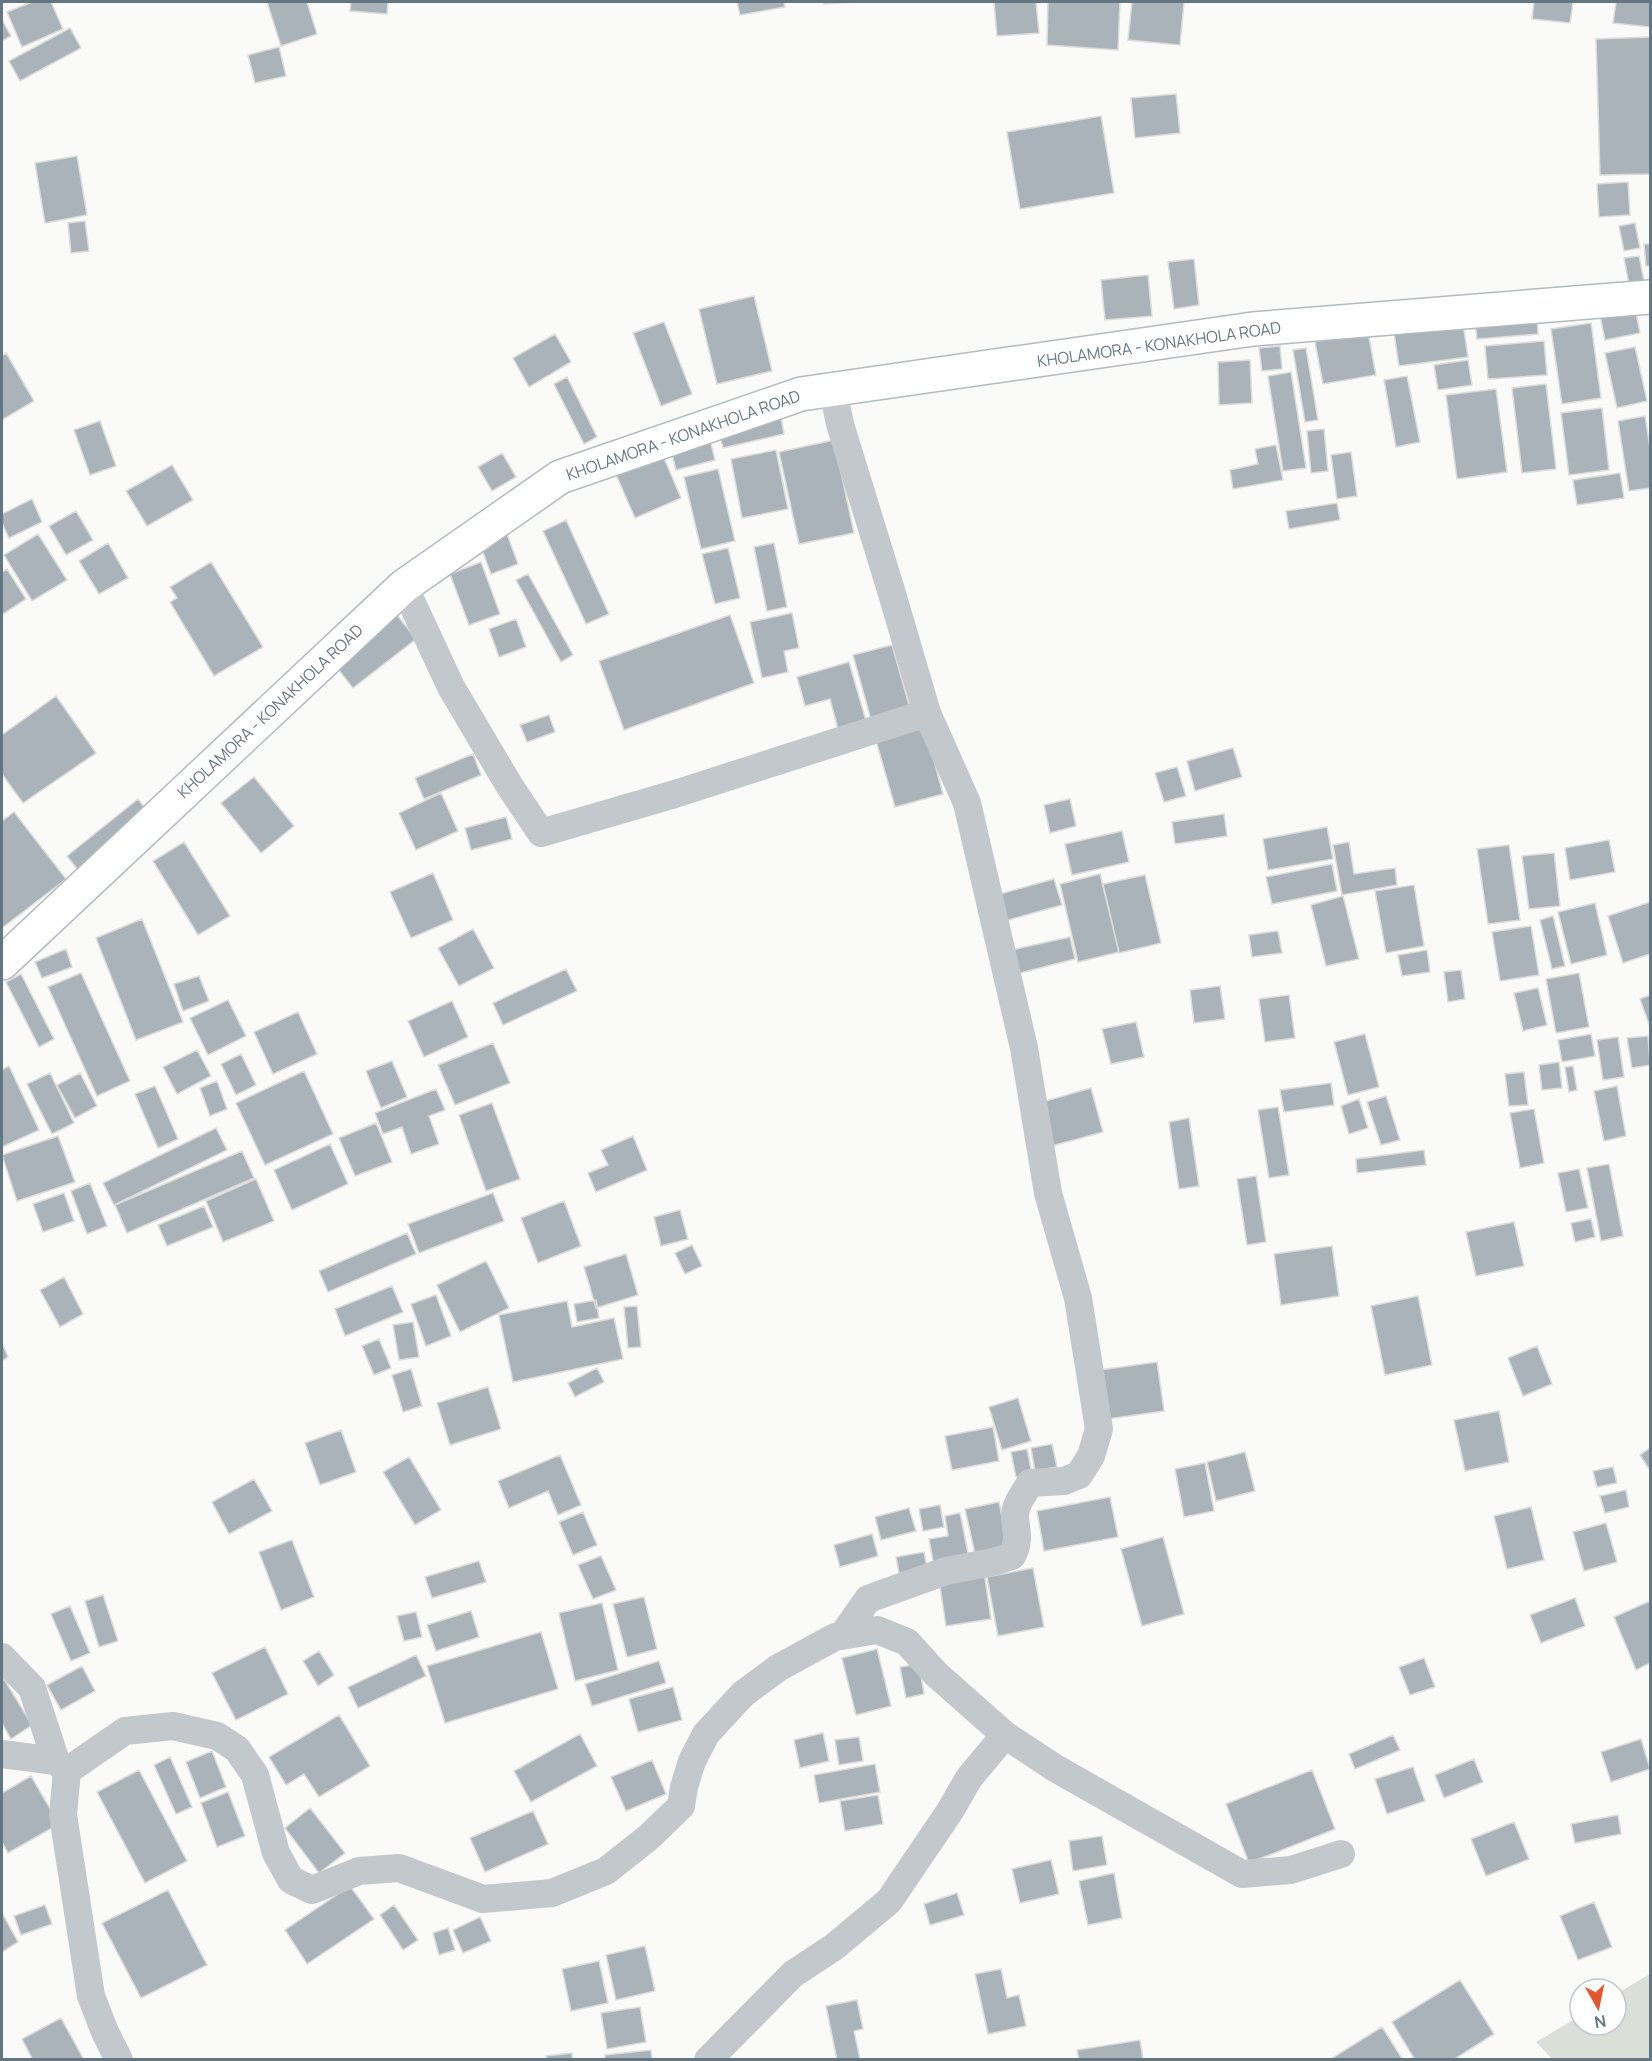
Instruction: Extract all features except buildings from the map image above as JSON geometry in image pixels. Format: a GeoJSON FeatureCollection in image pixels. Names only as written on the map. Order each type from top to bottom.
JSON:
{"type":"FeatureCollection","features":[{"type":"Feature","properties":{"kind":"main road","name":"KHOLAMORA - KONAKHOLA ROAD"},"geometry":{"type":"LineString","coordinates":[[2,963],[404,586],[560,477],[801,394],[1253,329],[1650,297]]}},
{"type":"Feature","properties":{"kind":"street"},"geometry":{"type":"LineString","coordinates":[[832,390],[840,424],[927,713],[967,803],[1024,1048],[1048,1193],[1078,1298],[1099,1429],[1092,1456],[1079,1475],[1064,1480],[1030,1483],[1016,1510],[1017,1548],[1012,1556],[993,1563],[946,1571],[868,1599],[842,1636]]}},
{"type":"Feature","properties":{"kind":"street"},"geometry":{"type":"LineString","coordinates":[[404,586],[451,687],[509,785],[541,832],[675,794],[927,713]]}},
{"type":"Feature","properties":{"kind":"street"},"geometry":{"type":"LineString","coordinates":[[2,1754],[62,1766],[125,1731],[173,1726],[217,1736],[237,1749],[255,1775],[276,1852],[291,1880],[312,1890],[359,1871],[399,1868],[483,1899],[552,1893],[606,1871],[649,1838],[681,1806],[692,1761],[706,1734],[743,1695],[778,1668],[835,1637],[877,1630],[907,1642],[936,1674],[1005,1735],[1055,1768],[1242,1874],[1291,1870],[1341,1854]]}},
{"type":"Feature","properties":{"kind":"street"},"geometry":{"type":"LineString","coordinates":[[2,1657],[32,1688],[62,1766],[63,1815],[91,1995],[119,2060]]}},
{"type":"Feature","properties":{"kind":"street"},"geometry":{"type":"LineString","coordinates":[[708,2060],[793,1974],[834,1947],[889,1901],[950,1811],[969,1778],[1005,1735]]}},
{"type":"Feature","properties":{"kind":"shaded area"},"geometry":{"type":"Polygon","coordinates":[[[1650,1974],[1650,2059],[1552,2059],[1536,2042],[1568,2023],[1568,2037],[1628,2037],[1628,1987],[1650,1974]]]}}]}
